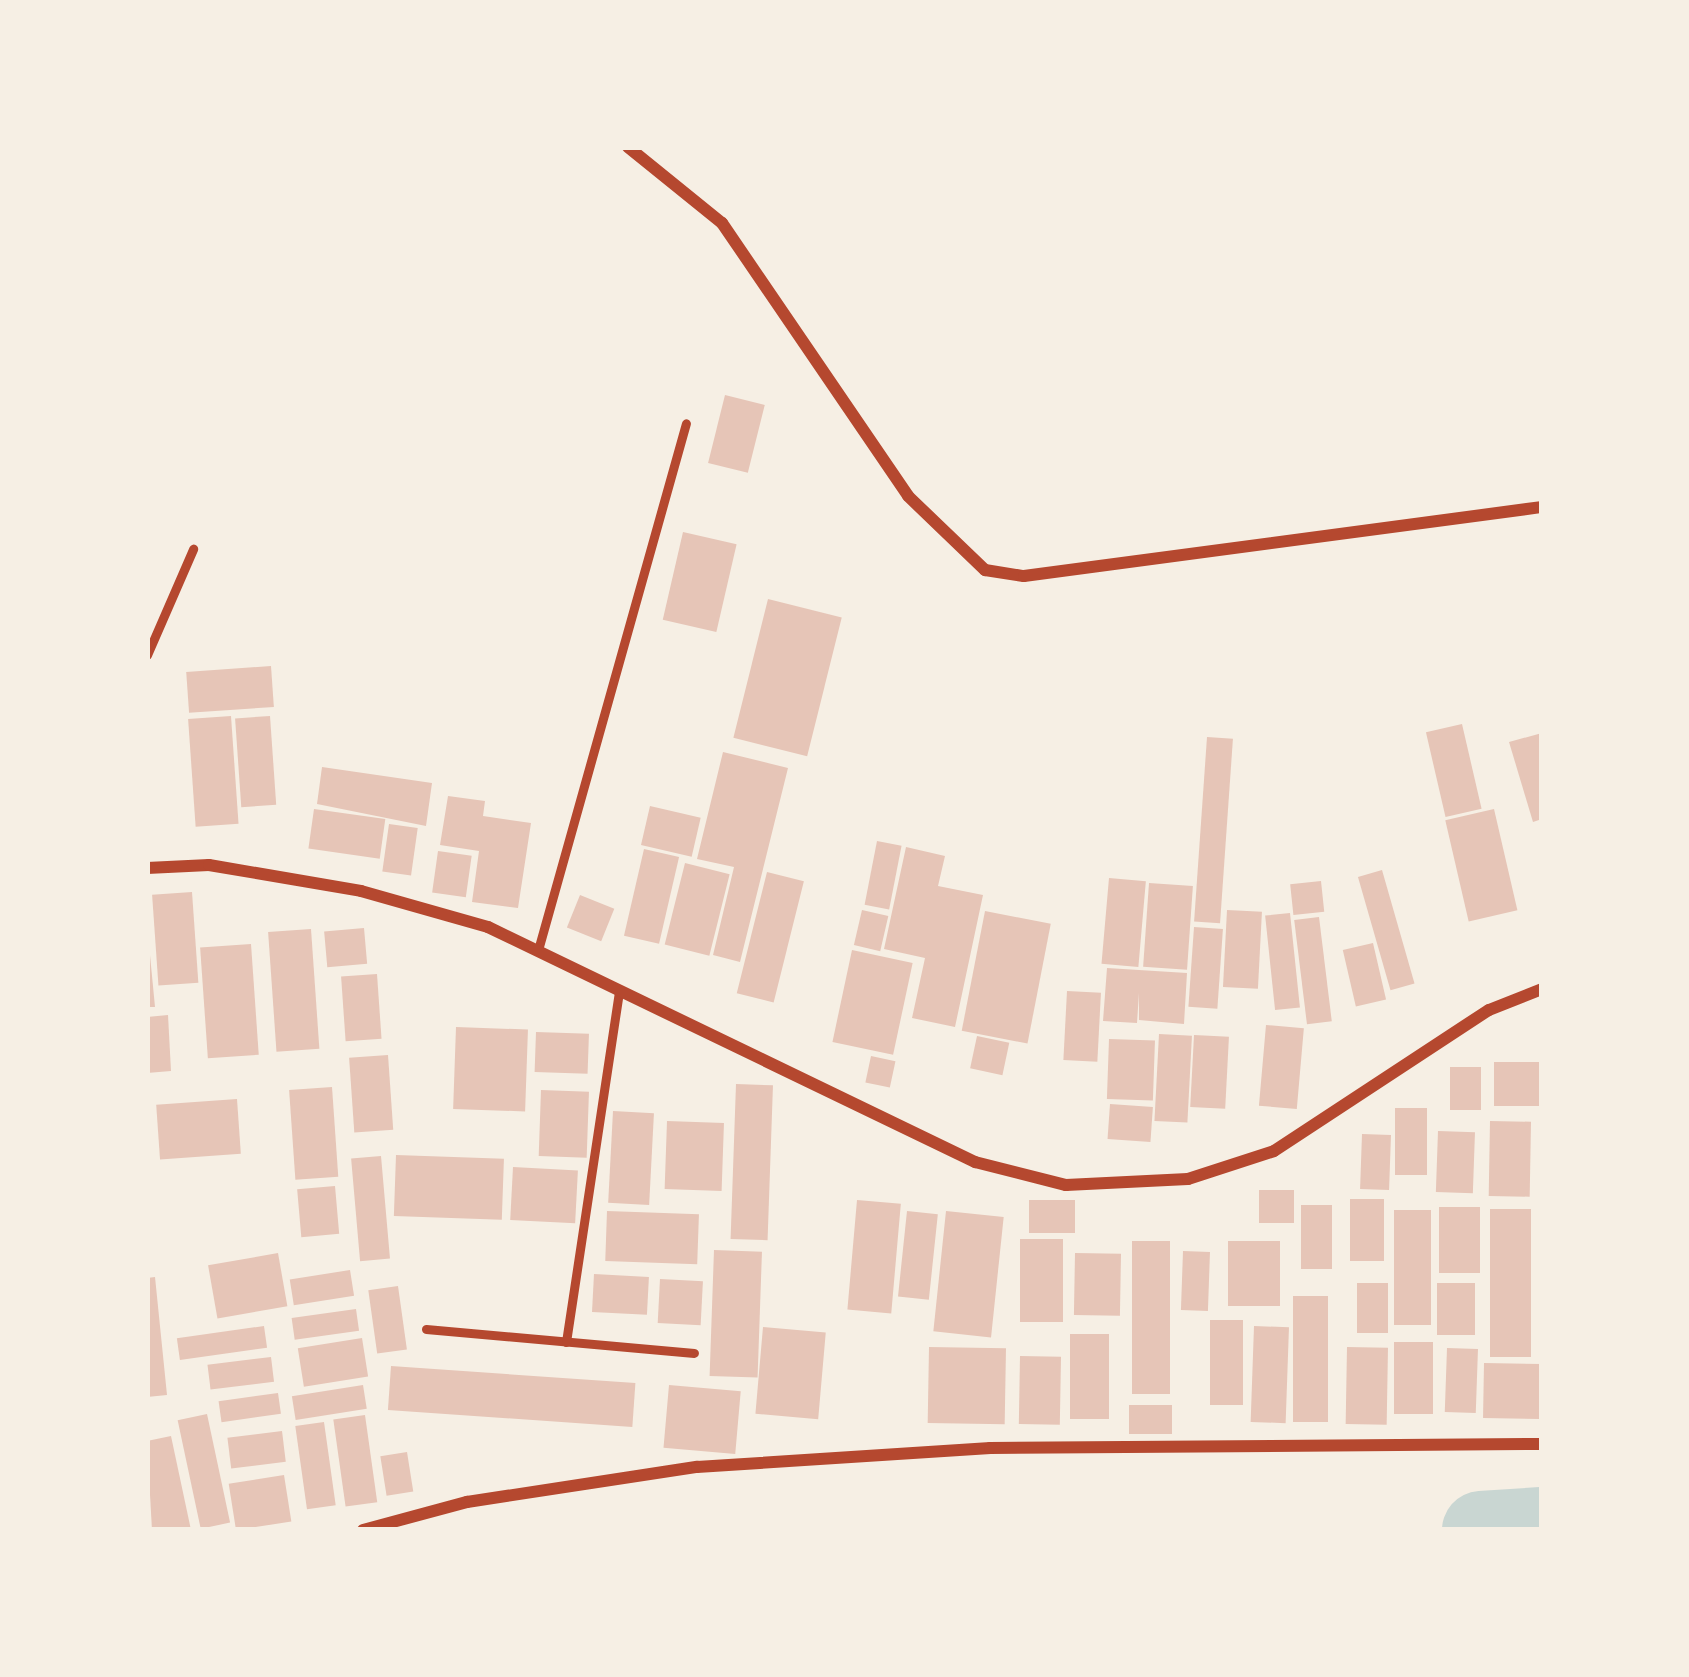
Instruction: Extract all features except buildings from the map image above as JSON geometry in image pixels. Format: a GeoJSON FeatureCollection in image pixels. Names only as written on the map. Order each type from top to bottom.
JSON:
{"type":"FeatureCollection","features":[{"type":"Feature","properties":{"kind":"street"},"geometry":{"type":"LineString","coordinates":[[628,147],[722,223],[908,496],[985,570],[1024,576],[1542,507]]}},
{"type":"Feature","properties":{"kind":"street"},"geometry":{"type":"LineString","coordinates":[[147,868],[208,865],[361,891],[538,950],[975,1162],[1066,1185],[1125,1187],[1188,1179],[1274,1150],[1489,1010],[1542,989]]}},
{"type":"Feature","properties":{"kind":"street"},"geometry":{"type":"LineString","coordinates":[[363,1530],[467,1502],[697,1467],[989,1448],[1542,1444]]}},
{"type":"Feature","properties":{"kind":"lane"},"geometry":{"type":"LineString","coordinates":[[538,950],[686,422]]}},
{"type":"Feature","properties":{"kind":"lane"},"geometry":{"type":"LineString","coordinates":[[147,655],[193,549]]}},
{"type":"Feature","properties":{"kind":"lane"},"geometry":{"type":"LineString","coordinates":[[566,1342],[619,991]]}},
{"type":"Feature","properties":{"kind":"lane"},"geometry":{"type":"LineString","coordinates":[[426,1329],[694,1354]]}},
{"type":"Feature","properties":{"kind":"waterway"},"geometry":{"type":"LineString","coordinates":[[1481,1530],[1542,1526]]}}]}
